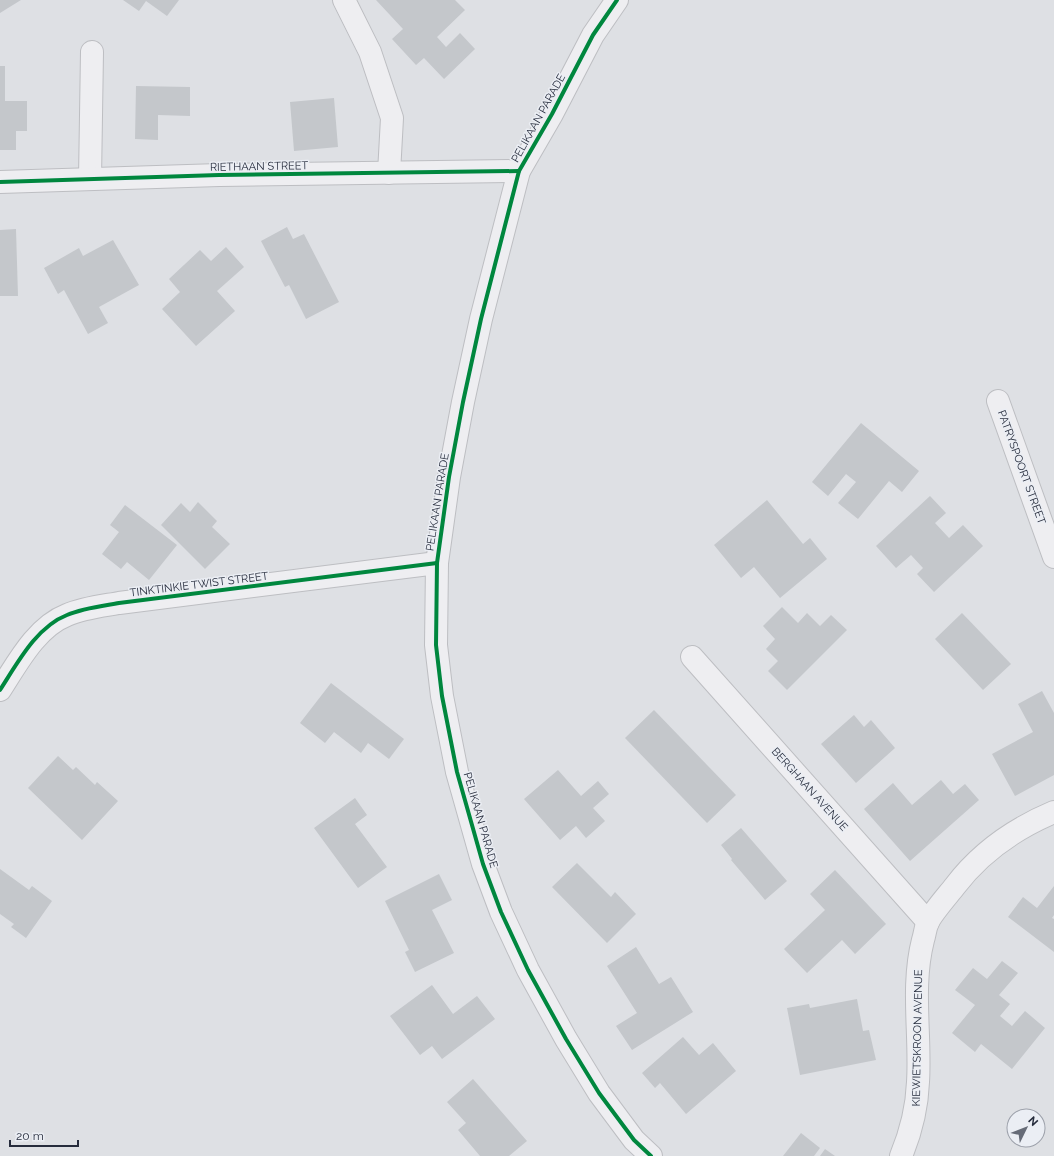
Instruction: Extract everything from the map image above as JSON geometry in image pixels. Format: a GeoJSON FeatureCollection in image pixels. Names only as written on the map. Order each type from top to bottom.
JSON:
{"type":"FeatureCollection","features":[{"type":"Feature","properties":{"kind":"street"},"geometry":{"type":"LineString","coordinates":[[344,0],[370,52],[392,118],[389,173]]}},
{"type":"Feature","properties":{"kind":"street","name":"PELIKAAN PARADE"},"geometry":{"type":"LineString","coordinates":[[617,0],[594,34],[552,114],[519,171],[481,319],[463,402],[437,563],[436,645],[442,696],[457,772],[481,856],[498,905],[528,970],[570,1046],[599,1093],[634,1140],[651,1156]]}},
{"type":"Feature","properties":{"kind":"street"},"geometry":{"type":"LineString","coordinates":[[90,179],[92,52]]}},
{"type":"Feature","properties":{"kind":"street","name":"RIETHAAN STREET"},"geometry":{"type":"LineString","coordinates":[[0,182],[219,175],[519,171]]}},
{"type":"Feature","properties":{"kind":"street","name":"PATRYSPOORT STREET"},"geometry":{"type":"LineString","coordinates":[[998,401],[1054,556]]}},
{"type":"Feature","properties":{"kind":"street","name":"TINKTINKIE TWIST STREET"},"geometry":{"type":"LineString","coordinates":[[0,690],[19,660],[42,630],[66,615],[118,603],[437,563]]}},
{"type":"Feature","properties":{"kind":"street","name":"BERGHAAN AVENUE"},"geometry":{"type":"LineString","coordinates":[[692,657],[928,922]]}},
{"type":"Feature","properties":{"kind":"street","name":"KIEWIETSKROON AVENUE"},"geometry":{"type":"LineString","coordinates":[[901,1156],[916,1112],[918,1082],[917,979],[920,954],[928,922],[965,872],[1010,834],[1054,812]]}},
{"type":"Feature","properties":{"kind":"building"},"geometry":{"type":"Polygon","coordinates":[[[0,0],[21,0],[0,13],[0,0]]]}},
{"type":"Feature","properties":{"kind":"building"},"geometry":{"type":"Polygon","coordinates":[[[123,0],[179,0],[167,16],[146,1],[139,11],[123,0]]]}},
{"type":"Feature","properties":{"kind":"building"},"geometry":{"type":"Polygon","coordinates":[[[376,0],[455,0],[465,10],[437,37],[446,47],[460,33],[475,49],[444,79],[424,58],[416,65],[392,39],[403,29],[376,0]]]}},
{"type":"Feature","properties":{"kind":"building"},"geometry":{"type":"Polygon","coordinates":[[[0,66],[5,66],[5,101],[27,101],[27,131],[16,131],[16,150],[0,150],[0,66]]]}},
{"type":"Feature","properties":{"kind":"building"},"geometry":{"type":"Polygon","coordinates":[[[136,86],[190,87],[190,116],[158,115],[158,140],[135,139],[136,86]]]}},
{"type":"Feature","properties":{"kind":"building"},"geometry":{"type":"Polygon","coordinates":[[[334,98],[338,147],[294,151],[290,102],[334,98]]]}},
{"type":"Feature","properties":{"kind":"building"},"geometry":{"type":"Polygon","coordinates":[[[287,227],[293,239],[304,234],[339,302],[306,319],[289,285],[285,287],[261,241],[287,227]]]}},
{"type":"Feature","properties":{"kind":"building"},"geometry":{"type":"Polygon","coordinates":[[[16,229],[18,296],[0,296],[0,230],[16,229]]]}},
{"type":"Feature","properties":{"kind":"building"},"geometry":{"type":"Polygon","coordinates":[[[113,240],[139,285],[99,307],[108,323],[88,334],[64,290],[58,294],[44,268],[79,248],[83,256],[113,240]]]}},
{"type":"Feature","properties":{"kind":"building"},"geometry":{"type":"Polygon","coordinates":[[[226,247],[244,267],[217,291],[235,311],[196,346],[162,309],[180,292],[169,279],[200,250],[211,261],[226,247]]]}},
{"type":"Feature","properties":{"kind":"building"},"geometry":{"type":"Polygon","coordinates":[[[861,423],[919,471],[902,492],[889,481],[858,519],[838,503],[856,482],[846,474],[828,496],[812,482],[861,423]]]}},
{"type":"Feature","properties":{"kind":"building"},"geometry":{"type":"Polygon","coordinates":[[[930,496],[946,513],[935,523],[949,538],[963,525],[983,546],[934,592],[917,574],[923,568],[911,555],[896,568],[876,546],[930,496]]]}},
{"type":"Feature","properties":{"kind":"building"},"geometry":{"type":"Polygon","coordinates":[[[767,500],[803,544],[810,538],[827,559],[780,598],[754,567],[741,578],[714,545],[767,500]]]}},
{"type":"Feature","properties":{"kind":"building"},"geometry":{"type":"Polygon","coordinates":[[[198,502],[217,521],[212,527],[230,544],[205,569],[161,525],[181,503],[190,512],[198,502]]]}},
{"type":"Feature","properties":{"kind":"building"},"geometry":{"type":"Polygon","coordinates":[[[125,505],[177,545],[149,580],[127,562],[121,569],[102,554],[119,532],[110,525],[125,505]]]}},
{"type":"Feature","properties":{"kind":"building"},"geometry":{"type":"Polygon","coordinates":[[[782,607],[798,623],[807,613],[820,626],[831,615],[847,630],[787,690],[768,671],[778,661],[766,649],[775,639],[763,626],[782,607]]]}},
{"type":"Feature","properties":{"kind":"building"},"geometry":{"type":"Polygon","coordinates":[[[962,613],[1011,664],[983,690],[935,639],[962,613]]]}},
{"type":"Feature","properties":{"kind":"building"},"geometry":{"type":"Polygon","coordinates":[[[331,683],[404,739],[389,759],[368,743],[361,753],[334,732],[325,743],[300,723],[331,683]]]}},
{"type":"Feature","properties":{"kind":"building"},"geometry":{"type":"Polygon","coordinates":[[[1042,691],[1054,713],[1054,775],[1015,796],[992,754],[1033,732],[1018,704],[1042,691]]]}},
{"type":"Feature","properties":{"kind":"building"},"geometry":{"type":"Polygon","coordinates":[[[654,710],[736,795],[707,823],[625,738],[654,710]]]}},
{"type":"Feature","properties":{"kind":"building"},"geometry":{"type":"Polygon","coordinates":[[[854,715],[864,727],[871,720],[895,748],[856,783],[821,744],[854,715]]]}},
{"type":"Feature","properties":{"kind":"building"},"geometry":{"type":"Polygon","coordinates":[[[58,756],[73,770],[76,767],[95,785],[97,782],[118,801],[82,840],[28,788],[58,756]]]}},
{"type":"Feature","properties":{"kind":"building"},"geometry":{"type":"Polygon","coordinates":[[[558,770],[581,796],[598,781],[609,794],[593,808],[605,821],[586,838],[576,826],[560,840],[524,799],[558,770]]]}},
{"type":"Feature","properties":{"kind":"building"},"geometry":{"type":"Polygon","coordinates":[[[941,780],[953,794],[965,784],[979,800],[910,861],[864,809],[893,783],[912,805],[941,780]]]}},
{"type":"Feature","properties":{"kind":"building"},"geometry":{"type":"Polygon","coordinates":[[[355,798],[367,815],[355,824],[387,867],[358,888],[314,828],[355,798]]]}},
{"type":"Feature","properties":{"kind":"building"},"geometry":{"type":"Polygon","coordinates":[[[741,828],[787,881],[765,900],[731,860],[732,859],[721,845],[741,828]]]}},
{"type":"Feature","properties":{"kind":"building"},"geometry":{"type":"Polygon","coordinates":[[[577,863],[611,897],[615,892],[636,914],[607,943],[552,887],[577,863]]]}},
{"type":"Feature","properties":{"kind":"building"},"geometry":{"type":"Polygon","coordinates":[[[0,869],[29,890],[32,886],[52,901],[26,938],[11,927],[14,924],[0,914],[0,869]]]}},
{"type":"Feature","properties":{"kind":"building"},"geometry":{"type":"Polygon","coordinates":[[[835,870],[886,924],[855,954],[842,940],[807,973],[784,949],[825,910],[810,894],[835,870]]]}},
{"type":"Feature","properties":{"kind":"building"},"geometry":{"type":"Polygon","coordinates":[[[439,874],[452,900],[432,910],[454,953],[415,972],[405,952],[409,950],[385,901],[439,874]]]}},
{"type":"Feature","properties":{"kind":"building"},"geometry":{"type":"Polygon","coordinates":[[[1054,886],[1054,915],[1052,918],[1054,919],[1054,952],[1008,917],[1023,897],[1037,908],[1054,886]]]}},
{"type":"Feature","properties":{"kind":"building"},"geometry":{"type":"Polygon","coordinates":[[[636,947],[659,984],[671,977],[693,1012],[632,1050],[616,1026],[637,1013],[607,966],[636,947]]]}},
{"type":"Feature","properties":{"kind":"building"},"geometry":{"type":"Polygon","coordinates":[[[1002,961],[1018,973],[999,995],[1010,1004],[1000,1016],[1012,1026],[1025,1011],[1045,1028],[1012,1069],[981,1044],[975,1052],[952,1033],[975,1005],[955,990],[973,968],[987,979],[1002,961]]]}},
{"type":"Feature","properties":{"kind":"building"},"geometry":{"type":"Polygon","coordinates":[[[432,985],[453,1014],[477,996],[495,1019],[442,1059],[432,1046],[420,1055],[390,1016],[432,985]]]}},
{"type":"Feature","properties":{"kind":"building"},"geometry":{"type":"Polygon","coordinates":[[[857,999],[863,1031],[869,1030],[876,1060],[800,1075],[787,1008],[809,1004],[810,1008],[857,999]]]}},
{"type":"Feature","properties":{"kind":"building"},"geometry":{"type":"Polygon","coordinates":[[[683,1037],[699,1055],[713,1043],[736,1071],[686,1114],[660,1083],[655,1088],[642,1073],[683,1037]]]}},
{"type":"Feature","properties":{"kind":"building"},"geometry":{"type":"Polygon","coordinates":[[[473,1079],[527,1141],[509,1156],[480,1156],[458,1130],[466,1123],[447,1102],[473,1079]]]}},
{"type":"Feature","properties":{"kind":"building"},"geometry":{"type":"Polygon","coordinates":[[[801,1133],[820,1148],[814,1156],[783,1156],[801,1133]]]}},
{"type":"Feature","properties":{"kind":"building"},"geometry":{"type":"Polygon","coordinates":[[[825,1149],[835,1156],[820,1156],[825,1149]]]}},
{"type":"Feature","properties":{"kind":"cycle path"},"geometry":{"type":"LineString","coordinates":[[617,0],[593,35],[552,114],[519,171],[481,319],[449,477],[437,563],[436,645],[442,696],[457,772],[483,864],[501,912],[528,970],[566,1039],[599,1093],[634,1140],[651,1156]]}},
{"type":"Feature","properties":{"kind":"cycle path"},"geometry":{"type":"LineString","coordinates":[[0,182],[219,175],[519,171]]}},
{"type":"Feature","properties":{"kind":"cycle path"},"geometry":{"type":"LineString","coordinates":[[0,690],[20,658],[37,637],[56,621],[79,611],[119,603],[437,563]]}}]}
